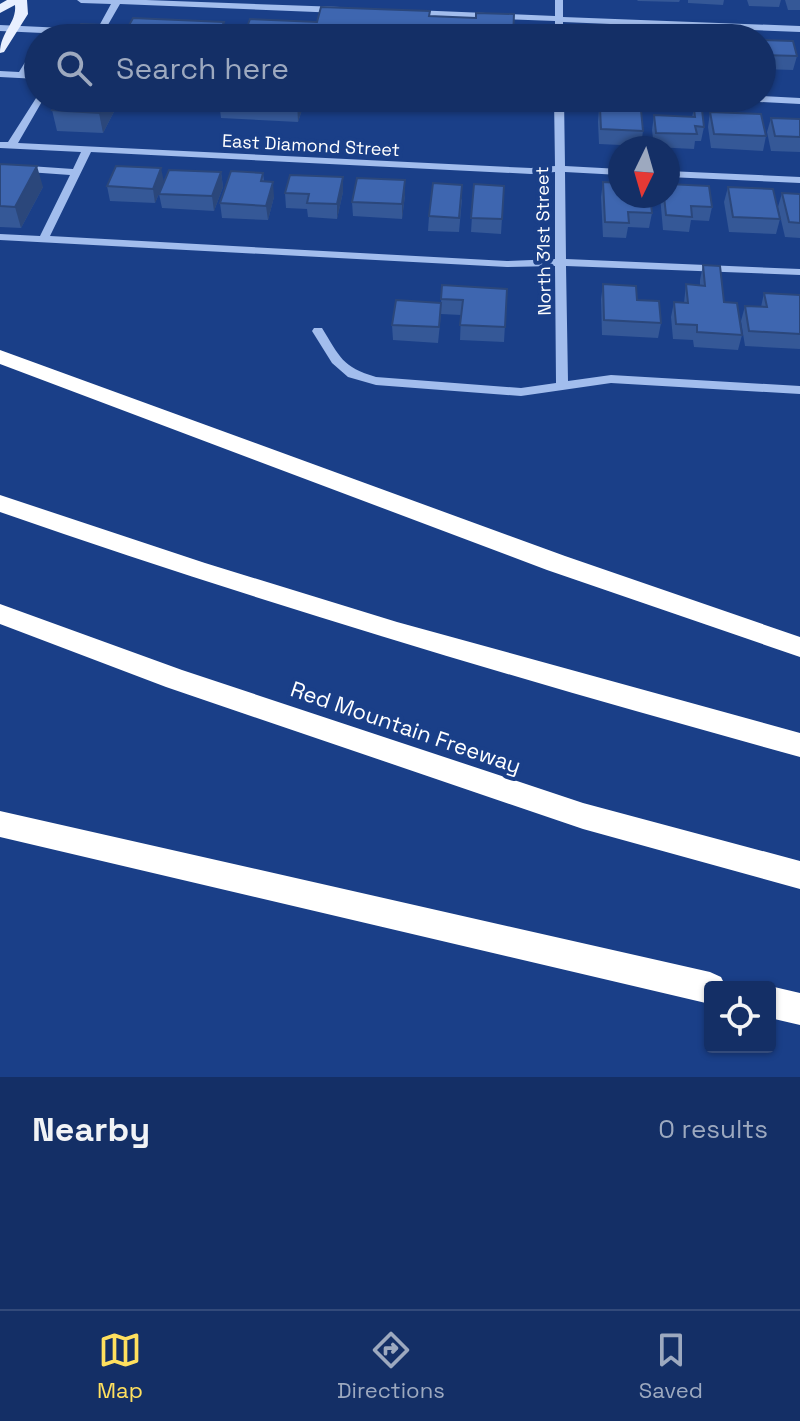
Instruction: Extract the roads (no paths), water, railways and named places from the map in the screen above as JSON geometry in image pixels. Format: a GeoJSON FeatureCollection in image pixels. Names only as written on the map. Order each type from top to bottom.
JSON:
{"type":"FeatureCollection","features":[{"type":"Feature","properties":{"kind":"highway"},"geometry":{"type":"LineString","coordinates":[[0,357],[556,563],[800,647]]}},
{"type":"Feature","properties":{"kind":"highway"},"geometry":{"type":"LineString","coordinates":[[0,374],[80,388]]}},
{"type":"Feature","properties":{"kind":"highway"},"geometry":{"type":"LineString","coordinates":[[0,503],[164,560],[644,703],[800,745]]}},
{"type":"Feature","properties":{"kind":"highway","name":"Red Mountain Freeway"},"geometry":{"type":"LineString","coordinates":[[0,614],[175,679],[583,816],[800,875]]}},
{"type":"Feature","properties":{"kind":"highway"},"geometry":{"type":"LineString","coordinates":[[0,818],[15,827],[704,987]]}},
{"type":"Feature","properties":{"kind":"highway"},"geometry":{"type":"LineString","coordinates":[[776,1003],[800,1009]]}},
{"type":"Feature","properties":{"kind":"main road"},"geometry":{"type":"LineString","coordinates":[[0,9],[18,0],[22,14],[7,28],[0,49]]}},
{"type":"Feature","properties":{"kind":"street"},"geometry":{"type":"LineString","coordinates":[[81,0],[354,11]]}},
{"type":"Feature","properties":{"kind":"street"},"geometry":{"type":"LineString","coordinates":[[558,24],[559,0]]}},
{"type":"Feature","properties":{"kind":"street"},"geometry":{"type":"LineString","coordinates":[[104,24],[117,1]]}},
{"type":"Feature","properties":{"kind":"street"},"geometry":{"type":"LineString","coordinates":[[401,13],[679,24]]}},
{"type":"Feature","properties":{"kind":"street"},"geometry":{"type":"LineString","coordinates":[[776,28],[800,29]]}},
{"type":"Feature","properties":{"kind":"street"},"geometry":{"type":"LineString","coordinates":[[0,74],[21,76],[24,71]]}},
{"type":"Feature","properties":{"kind":"street"},"geometry":{"type":"LineString","coordinates":[[776,100],[800,101]]}},
{"type":"Feature","properties":{"kind":"street"},"geometry":{"type":"LineString","coordinates":[[5,146],[29,112]]}},
{"type":"Feature","properties":{"kind":"street","name":"North 31st Street"},"geometry":{"type":"LineString","coordinates":[[559,112],[562,384]]}},
{"type":"Feature","properties":{"kind":"street","name":"East Diamond Street"},"geometry":{"type":"LineString","coordinates":[[5,146],[515,171],[608,171]]}},
{"type":"Feature","properties":{"kind":"street"},"geometry":{"type":"LineString","coordinates":[[43,240],[87,150]]}},
{"type":"Feature","properties":{"kind":"street"},"geometry":{"type":"LineString","coordinates":[[0,167],[76,172]]}},
{"type":"Feature","properties":{"kind":"street"},"geometry":{"type":"LineString","coordinates":[[680,175],[800,180]]}},
{"type":"Feature","properties":{"kind":"street"},"geometry":{"type":"LineString","coordinates":[[0,237],[507,264],[561,262],[800,272]]}},
{"type":"Feature","properties":{"kind":"street"},"geometry":{"type":"LineString","coordinates":[[318,331],[336,360],[352,374],[376,381],[521,392],[611,379],[800,390]]}}]}
